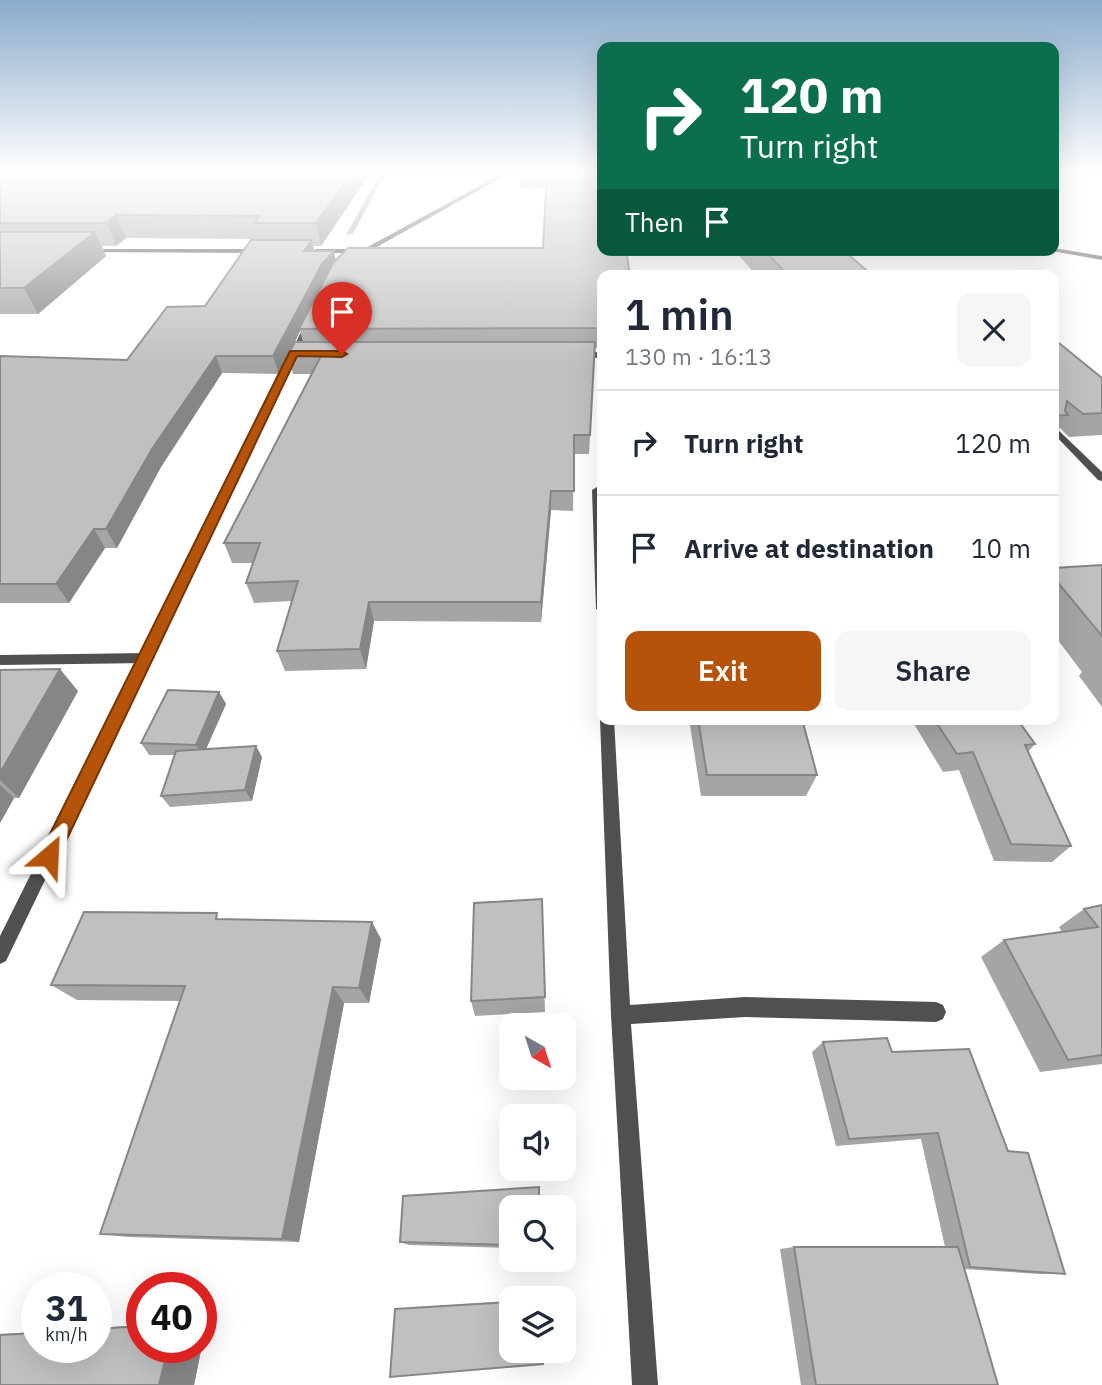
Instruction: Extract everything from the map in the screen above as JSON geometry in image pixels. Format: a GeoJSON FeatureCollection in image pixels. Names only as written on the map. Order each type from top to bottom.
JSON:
{"type":"FeatureCollection","features":[{"type":"Feature","properties":{"kind":"street"},"geometry":{"type":"LineString","coordinates":[[341,269],[363,251],[390,237]]}},
{"type":"Feature","properties":{"kind":"street"},"geometry":{"type":"LineString","coordinates":[[78,251],[268,251]]}},
{"type":"Feature","properties":{"kind":"street"},"geometry":{"type":"LineString","coordinates":[[309,251],[363,251]]}},
{"type":"Feature","properties":{"kind":"street"},"geometry":{"type":"LineString","coordinates":[[1059,251],[1102,258]]}},
{"type":"Feature","properties":{"kind":"street"},"geometry":{"type":"LineString","coordinates":[[0,955],[301,354],[319,305]]}},
{"type":"Feature","properties":{"kind":"street"},"geometry":{"type":"LineString","coordinates":[[563,355],[597,355]]}},
{"type":"Feature","properties":{"kind":"street"},"geometry":{"type":"LineString","coordinates":[[1059,434],[1102,478]]}},
{"type":"Feature","properties":{"kind":"street"},"geometry":{"type":"LineString","coordinates":[[0,660],[148,658]]}},
{"type":"Feature","properties":{"kind":"street"},"geometry":{"type":"LineString","coordinates":[[607,725],[621,1015],[645,1385]]}},
{"type":"Feature","properties":{"kind":"street"},"geometry":{"type":"LineString","coordinates":[[621,1015],[745,1007],[936,1012]]}},
{"type":"Feature","properties":{"kind":"building"},"geometry":{"type":"Polygon","coordinates":[[[0,237],[89,237],[24,288],[0,288],[0,237]]]}},
{"type":"Feature","properties":{"kind":"building"},"geometry":{"type":"Polygon","coordinates":[[[544,237],[597,237],[597,256],[627,256],[629,270],[597,270],[597,328],[299,329],[333,263],[348,248],[543,248],[544,237]]]}},
{"type":"Feature","properties":{"kind":"building"},"geometry":{"type":"Polygon","coordinates":[[[251,240],[312,240],[304,251],[334,251],[322,264],[273,356],[216,356],[152,449],[106,529],[94,529],[56,584],[0,584],[0,356],[127,360],[167,307],[205,306],[251,240]]]}},
{"type":"Feature","properties":{"kind":"building"},"geometry":{"type":"Polygon","coordinates":[[[770,256],[850,256],[866,270],[783,270],[770,256]]]}},
{"type":"Feature","properties":{"kind":"building"},"geometry":{"type":"Polygon","coordinates":[[[295,342],[595,342],[590,435],[574,435],[574,491],[551,491],[541,602],[369,602],[360,649],[277,651],[298,581],[246,583],[260,543],[224,543],[321,356],[288,355],[295,342]]]}},
{"type":"Feature","properties":{"kind":"building"},"geometry":{"type":"Polygon","coordinates":[[[1059,343],[1102,378],[1102,413],[1083,414],[1067,401],[1065,411],[1068,415],[1059,416],[1059,343]]]}},
{"type":"Feature","properties":{"kind":"building"},"geometry":{"type":"Polygon","coordinates":[[[1102,565],[1102,636],[1059,584],[1059,568],[1102,565]]]}},
{"type":"Feature","properties":{"kind":"building"},"geometry":{"type":"Polygon","coordinates":[[[60,669],[0,773],[0,670],[60,669]]]}},
{"type":"Feature","properties":{"kind":"building"},"geometry":{"type":"Polygon","coordinates":[[[168,690],[219,692],[196,745],[141,743],[168,690]]]}},
{"type":"Feature","properties":{"kind":"building"},"geometry":{"type":"Polygon","coordinates":[[[699,725],[804,725],[817,775],[707,775],[699,725]]]}},
{"type":"Feature","properties":{"kind":"building"},"geometry":{"type":"Polygon","coordinates":[[[938,725],[1021,725],[1035,744],[1025,745],[1071,846],[1011,844],[973,752],[957,754],[938,725]]]}},
{"type":"Feature","properties":{"kind":"building"},"geometry":{"type":"Polygon","coordinates":[[[256,746],[245,790],[161,796],[176,751],[256,746]]]}},
{"type":"Feature","properties":{"kind":"building"},"geometry":{"type":"Polygon","coordinates":[[[542,899],[545,997],[471,1001],[474,903],[542,899]]]}},
{"type":"Feature","properties":{"kind":"building"},"geometry":{"type":"Polygon","coordinates":[[[1102,905],[1102,1055],[1068,1060],[1004,940],[1098,927],[1084,909],[1102,905]]]}},
{"type":"Feature","properties":{"kind":"building"},"geometry":{"type":"Polygon","coordinates":[[[84,912],[217,913],[216,919],[372,922],[359,988],[333,987],[282,1239],[100,1234],[185,986],[51,985],[84,912]]]}},
{"type":"Feature","properties":{"kind":"building"},"geometry":{"type":"Polygon","coordinates":[[[887,1038],[892,1052],[969,1049],[1008,1151],[1028,1153],[1065,1274],[970,1267],[938,1133],[849,1139],[823,1042],[887,1038]]]}},
{"type":"Feature","properties":{"kind":"building"},"geometry":{"type":"Polygon","coordinates":[[[539,1187],[539,1195],[499,1195],[499,1245],[400,1242],[403,1196],[539,1187]]]}},
{"type":"Feature","properties":{"kind":"building"},"geometry":{"type":"Polygon","coordinates":[[[794,1247],[958,1247],[998,1385],[816,1385],[794,1247]]]}},
{"type":"Feature","properties":{"kind":"building"},"geometry":{"type":"Polygon","coordinates":[[[499,1303],[499,1363],[543,1364],[390,1377],[395,1309],[499,1303]]]}},
{"type":"Feature","properties":{"kind":"building"},"geometry":{"type":"Polygon","coordinates":[[[126,1327],[126,1363],[164,1363],[159,1385],[0,1385],[0,1335],[21,1334],[21,1363],[112,1363],[112,1328],[126,1327]]]}},
{"type":"Feature","properties":{"kind":"route"},"geometry":{"type":"LineString","coordinates":[[49,856],[148,658],[294,354],[342,354]]}}]}
